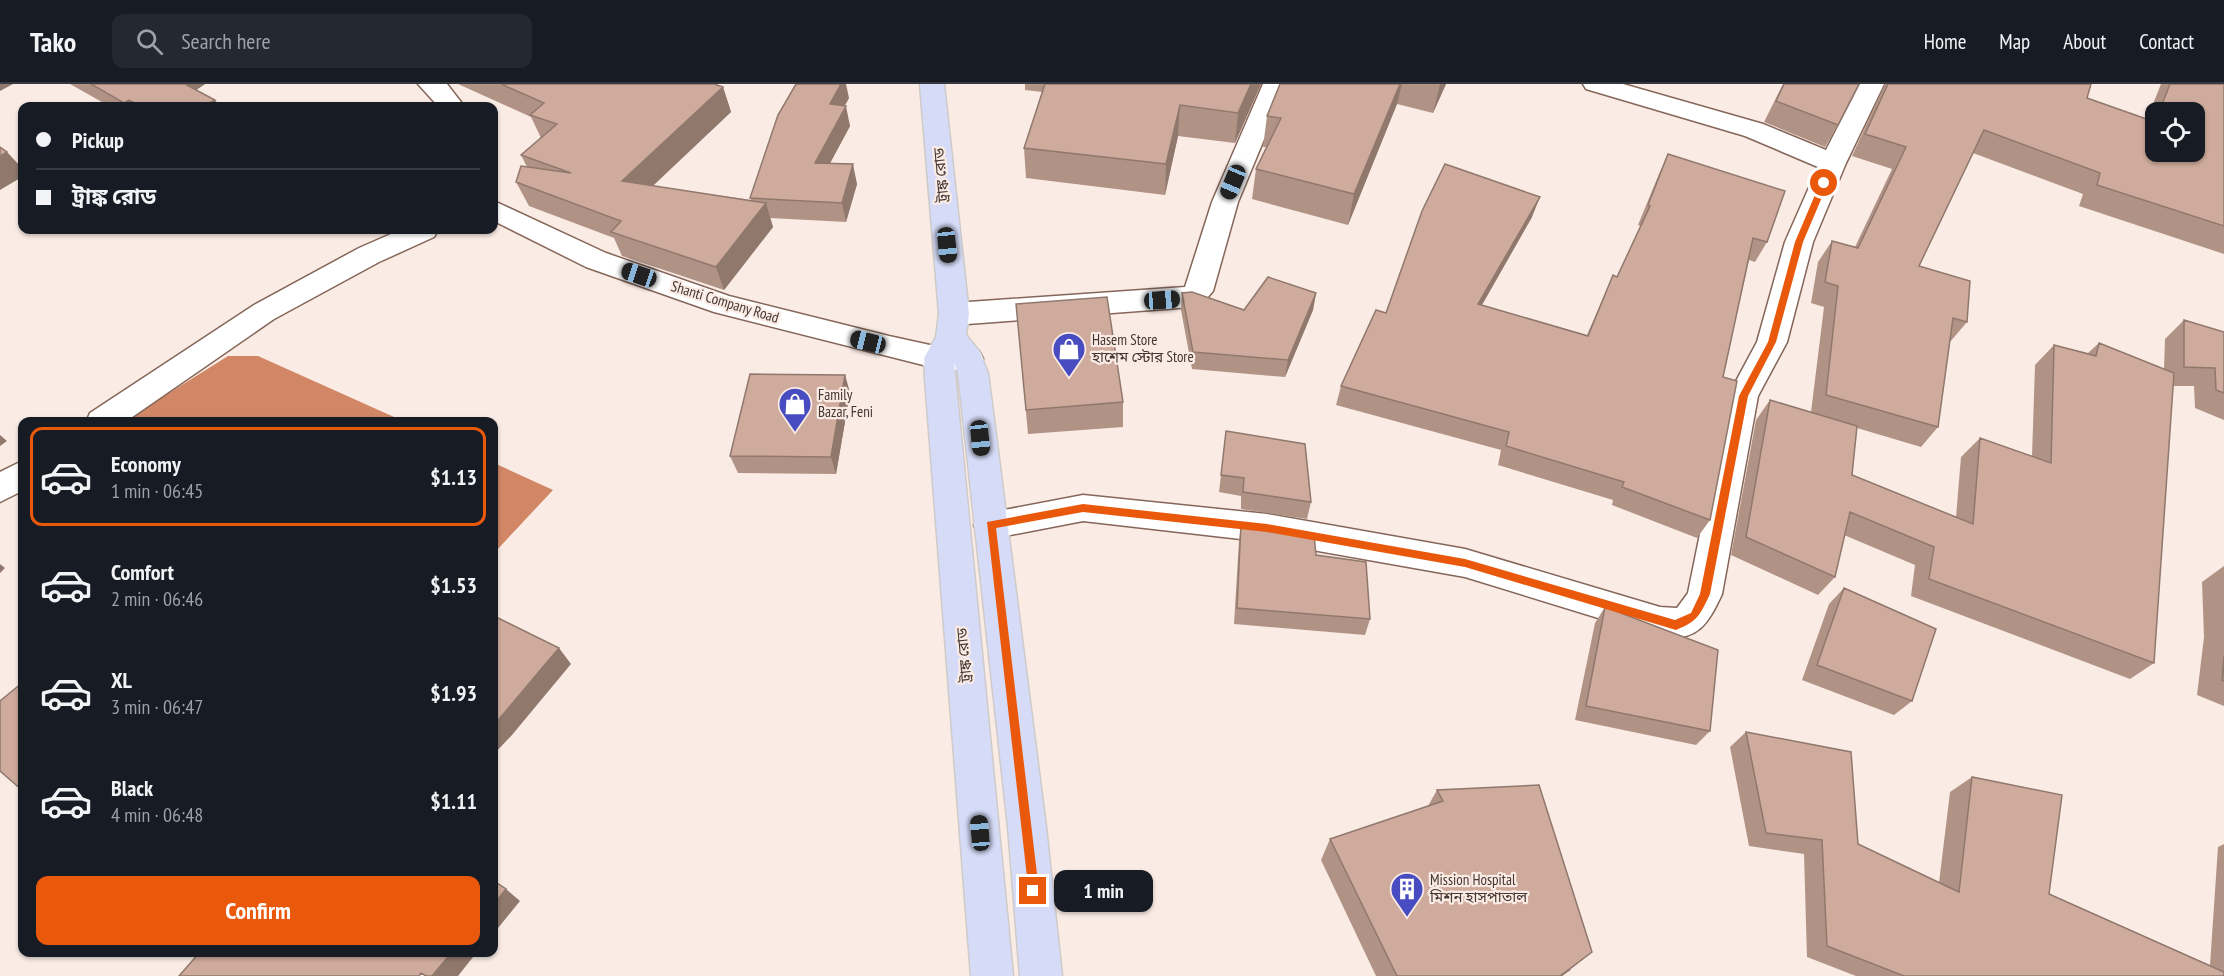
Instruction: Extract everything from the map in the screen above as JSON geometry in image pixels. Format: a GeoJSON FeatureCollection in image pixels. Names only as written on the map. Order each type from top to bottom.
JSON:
{"type":"FeatureCollection","features":[{"type":"Feature","properties":{"kind":"main road","name":"ট্রাঙ্ক রোড"},"geometry":{"type":"LineString","coordinates":[[932,84],[953,342],[992,976]]}},
{"type":"Feature","properties":{"kind":"main road","name":"ট্রাঙ্ক রোড"},"geometry":{"type":"LineString","coordinates":[[953,342],[973,373],[1027,827],[1041,976]]}},
{"type":"Feature","properties":{"kind":"street"},"geometry":{"type":"LineString","coordinates":[[430,84],[437,88],[448,102]]}},
{"type":"Feature","properties":{"kind":"street","name":"Shanti Company Road"},"geometry":{"type":"LineString","coordinates":[[498,212],[596,260],[724,305],[953,342],[1192,297],[1199,291],[1225,202],[1275,84]]}},
{"type":"Feature","properties":{"kind":"street"},"geometry":{"type":"LineString","coordinates":[[990,525],[1083,508],[1267,528],[1465,563],[1676,625],[1694,616],[1705,594],[1743,396],[1772,342],[1799,242],[1833,163],[1872,84]]}},
{"type":"Feature","properties":{"kind":"street"},"geometry":{"type":"LineString","coordinates":[[1612,86],[1754,130],[1833,163]]}},
{"type":"Feature","properties":{"kind":"street"},"geometry":{"type":"LineString","coordinates":[[108,417],[264,312],[369,255],[415,234]]}},
{"type":"Feature","properties":{"kind":"street"},"geometry":{"type":"LineString","coordinates":[[0,489],[18,477]]}},
{"type":"Feature","properties":{"kind":"shaded area"},"geometry":{"type":"Polygon","coordinates":[[[228,356],[258,356],[394,417],[131,417],[228,356]]]}},
{"type":"Feature","properties":{"kind":"shaded area"},"geometry":{"type":"Polygon","coordinates":[[[498,465],[553,490],[498,549],[498,465]]]}},
{"type":"Feature","properties":{"kind":"building"},"geometry":{"type":"Polygon","coordinates":[[[91,84],[185,84],[215,100],[212,102],[133,102],[129,100],[122,102],[91,84]]]}},
{"type":"Feature","properties":{"kind":"building"},"geometry":{"type":"Polygon","coordinates":[[[501,84],[714,84],[723,87],[622,181],[766,203],[716,267],[611,232],[621,221],[516,182],[521,166],[571,173],[521,155],[557,124],[530,115],[544,103],[501,84]]]}},
{"type":"Feature","properties":{"kind":"building"},"geometry":{"type":"Polygon","coordinates":[[[796,84],[841,84],[830,104],[846,106],[815,163],[853,164],[842,203],[750,198],[778,115],[796,84]]]}},
{"type":"Feature","properties":{"kind":"building"},"geometry":{"type":"Polygon","coordinates":[[[1045,84],[1251,84],[1238,113],[1180,105],[1166,164],[1024,148],[1045,84]]]}},
{"type":"Feature","properties":{"kind":"building"},"geometry":{"type":"Polygon","coordinates":[[[1280,84],[1400,84],[1354,194],[1256,169],[1281,118],[1267,116],[1280,84]]]}},
{"type":"Feature","properties":{"kind":"building"},"geometry":{"type":"Polygon","coordinates":[[[1784,84],[1859,84],[1838,125],[1776,101],[1784,84]]]}},
{"type":"Feature","properties":{"kind":"building"},"geometry":{"type":"Polygon","coordinates":[[[1888,84],[2091,84],[2087,98],[2145,118],[2145,162],[2205,162],[2205,102],[2163,102],[2170,84],[2224,84],[2224,226],[2097,185],[2100,173],[1984,130],[1919,266],[1970,281],[1967,322],[1953,318],[1938,427],[1826,395],[1838,286],[1825,282],[1832,241],[1858,248],[1906,147],[1865,134],[1888,84]]]}},
{"type":"Feature","properties":{"kind":"building"},"geometry":{"type":"Polygon","coordinates":[[[0,147],[7,152],[0,156],[0,147]]]}},
{"type":"Feature","properties":{"kind":"building"},"geometry":{"type":"Polygon","coordinates":[[[1668,154],[1785,191],[1767,242],[1753,238],[1723,377],[1737,381],[1710,520],[1622,487],[1624,482],[1506,446],[1509,432],[1341,386],[1376,310],[1386,313],[1422,211],[1445,164],[1540,197],[1478,304],[1588,336],[1613,275],[1617,277],[1650,206],[1648,205],[1668,154]]]}},
{"type":"Feature","properties":{"kind":"building"},"geometry":{"type":"Polygon","coordinates":[[[1268,277],[1316,293],[1288,360],[1193,352],[1182,293],[1192,292],[1244,310],[1268,277]]]}},
{"type":"Feature","properties":{"kind":"building","name":"Hasem Store হাশেম স্টোর Store"},"geometry":{"type":"Polygon","coordinates":[[[1107,297],[1123,402],[1026,410],[1016,304],[1107,297]]]}},
{"type":"Feature","properties":{"kind":"building"},"geometry":{"type":"Polygon","coordinates":[[[2184,320],[2224,332],[2224,393],[2216,390],[2215,368],[2184,367],[2184,320]]]}},
{"type":"Feature","properties":{"kind":"building"},"geometry":{"type":"Polygon","coordinates":[[[2099,343],[2174,373],[2154,663],[1929,579],[1934,547],[1850,512],[1835,577],[1746,537],[1770,400],[1857,426],[1852,475],[1973,524],[1980,438],[2051,463],[2054,345],[2096,356],[2099,343]]]}},
{"type":"Feature","properties":{"kind":"building","name":"Family Bazar, Feni"},"geometry":{"type":"Polygon","coordinates":[[[750,374],[845,375],[831,457],[730,456],[750,374]]]}},
{"type":"Feature","properties":{"kind":"building"},"geometry":{"type":"Polygon","coordinates":[[[1226,431],[1305,444],[1311,502],[1243,492],[1244,478],[1221,475],[1226,431]]]}},
{"type":"Feature","properties":{"kind":"building"},"geometry":{"type":"Polygon","coordinates":[[[1241,524],[1314,535],[1316,555],[1366,562],[1370,619],[1237,608],[1241,524]]]}},
{"type":"Feature","properties":{"kind":"building"},"geometry":{"type":"Polygon","coordinates":[[[1844,588],[1936,629],[1912,701],[1817,665],[1844,588]]]}},
{"type":"Feature","properties":{"kind":"building"},"geometry":{"type":"Polygon","coordinates":[[[1605,607],[1718,650],[1710,731],[1586,706],[1605,607]]]}},
{"type":"Feature","properties":{"kind":"building"},"geometry":{"type":"Polygon","coordinates":[[[498,618],[559,648],[498,720],[498,618]]]}},
{"type":"Feature","properties":{"kind":"building"},"geometry":{"type":"Polygon","coordinates":[[[2224,656],[2224,681],[2222,680],[2224,656]]]}},
{"type":"Feature","properties":{"kind":"building"},"geometry":{"type":"Polygon","coordinates":[[[18,686],[18,787],[0,771],[0,701],[18,686]]]}},
{"type":"Feature","properties":{"kind":"building"},"geometry":{"type":"Polygon","coordinates":[[[1746,732],[1851,752],[1858,844],[1959,892],[1972,777],[2062,795],[2049,894],[2224,972],[2224,976],[1904,976],[1827,946],[1822,840],[1766,833],[1746,732]]]}},
{"type":"Feature","properties":{"kind":"building"},"geometry":{"type":"Polygon","coordinates":[[[1539,785],[1592,952],[1560,976],[1397,976],[1330,839],[1443,801],[1437,790],[1539,785]]]}},
{"type":"Feature","properties":{"kind":"building"},"geometry":{"type":"Polygon","coordinates":[[[498,884],[506,889],[498,899],[498,884]]]}},
{"type":"Feature","properties":{"kind":"building"},"geometry":{"type":"Polygon","coordinates":[[[196,957],[448,957],[432,976],[421,973],[419,976],[179,976],[196,957]]]}},
{"type":"Feature","properties":{"kind":"place","name":"Hasem Store হাশেম স্টোর Store"},"geometry":{"type":"Point","coordinates":[1069,378]}},
{"type":"Feature","properties":{"kind":"place","name":"Family Bazar, Feni"},"geometry":{"type":"Point","coordinates":[795,433]}},
{"type":"Feature","properties":{"kind":"place","name":"Mission Hospital মিশন হাসপাতাল"},"geometry":{"type":"Point","coordinates":[1407,918]}},
{"type":"Feature","properties":{"kind":"route"},"geometry":{"type":"LineString","coordinates":[[1033,891],[990,525],[1083,508],[1267,528],[1465,563],[1676,625],[1694,616],[1705,594],[1731,469],[1743,396],[1772,342],[1799,242],[1824,183]]}}]}
